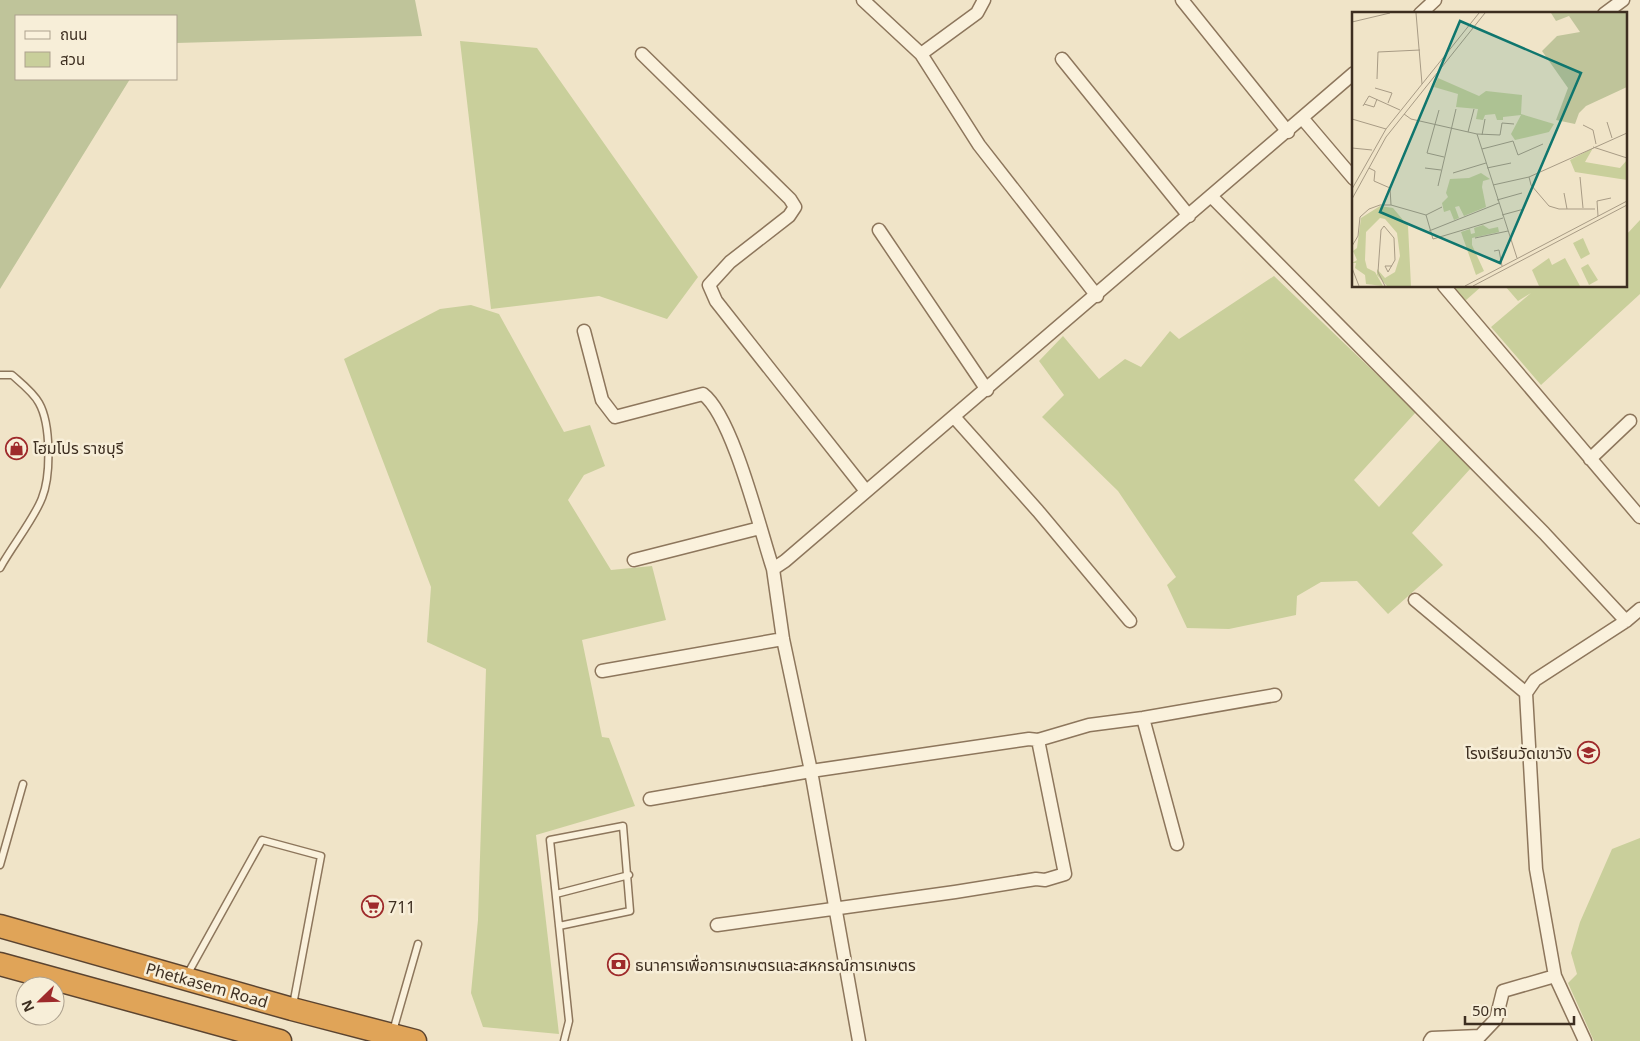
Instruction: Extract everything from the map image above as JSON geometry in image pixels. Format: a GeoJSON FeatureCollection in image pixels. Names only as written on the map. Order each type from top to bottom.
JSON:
{"type":"FeatureCollection","features":[{"type":"Feature","properties":{"kind":"highway","name":"Phetkasem Road"},"geometry":{"type":"LineString","coordinates":[[0,926],[292,1009],[415,1041]]}},
{"type":"Feature","properties":{"kind":"highway"},"geometry":{"type":"LineString","coordinates":[[0,964],[280,1041]]}},
{"type":"Feature","properties":{"kind":"street"},"geometry":{"type":"LineString","coordinates":[[863,0],[921,54],[979,145],[1097,296]]}},
{"type":"Feature","properties":{"kind":"street"},"geometry":{"type":"LineString","coordinates":[[921,54],[978,13],[984,0]]}},
{"type":"Feature","properties":{"kind":"street"},"geometry":{"type":"LineString","coordinates":[[1182,0],[1288,132]]}},
{"type":"Feature","properties":{"kind":"street"},"geometry":{"type":"LineString","coordinates":[[1422,12],[1435,0]]}},
{"type":"Feature","properties":{"kind":"street"},"geometry":{"type":"LineString","coordinates":[[1607,12],[1623,0]]}},
{"type":"Feature","properties":{"kind":"street"},"geometry":{"type":"LineString","coordinates":[[642,54],[790,199],[795,207],[789,216],[730,262],[709,285],[716,301],[866,491]]}},
{"type":"Feature","properties":{"kind":"street"},"geometry":{"type":"LineString","coordinates":[[1062,59],[1189,216]]}},
{"type":"Feature","properties":{"kind":"street"},"geometry":{"type":"LineString","coordinates":[[773,569],[785,561],[955,418],[1352,75]]}},
{"type":"Feature","properties":{"kind":"street"},"geometry":{"type":"LineString","coordinates":[[1303,118],[1352,177]]}},
{"type":"Feature","properties":{"kind":"street"},"geometry":{"type":"LineString","coordinates":[[1212,197],[1544,533],[1626,622]]}},
{"type":"Feature","properties":{"kind":"street"},"geometry":{"type":"LineString","coordinates":[[879,230],[987,390]]}},
{"type":"Feature","properties":{"kind":"street"},"geometry":{"type":"LineString","coordinates":[[1446,288],[1640,517]]}},
{"type":"Feature","properties":{"kind":"street"},"geometry":{"type":"LineString","coordinates":[[584,331],[602,400],[615,417],[703,394],[710,400],[724,421],[773,569],[783,639],[811,771],[859,1041]]}},
{"type":"Feature","properties":{"kind":"street"},"geometry":{"type":"LineString","coordinates":[[955,418],[1038,511],[1130,621]]}},
{"type":"Feature","properties":{"kind":"street"},"geometry":{"type":"LineString","coordinates":[[1590,458],[1630,421]]}},
{"type":"Feature","properties":{"kind":"street"},"geometry":{"type":"LineString","coordinates":[[634,560],[760,528]]}},
{"type":"Feature","properties":{"kind":"street"},"geometry":{"type":"LineString","coordinates":[[1415,600],[1526,693]]}},
{"type":"Feature","properties":{"kind":"street"},"geometry":{"type":"LineString","coordinates":[[1585,1041],[1554,976],[1536,869],[1526,693],[1535,680],[1626,622],[1640,609]]}},
{"type":"Feature","properties":{"kind":"street"},"geometry":{"type":"LineString","coordinates":[[602,671],[783,639]]}},
{"type":"Feature","properties":{"kind":"street"},"geometry":{"type":"LineString","coordinates":[[650,798],[811,771],[1029,739],[1038,740],[1089,725],[1142,718],[1275,694]]}},
{"type":"Feature","properties":{"kind":"street"},"geometry":{"type":"LineString","coordinates":[[1142,718],[1177,844]]}},
{"type":"Feature","properties":{"kind":"street"},"geometry":{"type":"LineString","coordinates":[[717,925],[1036,879],[1045,880],[1065,874],[1038,740]]}},
{"type":"Feature","properties":{"kind":"street"},"geometry":{"type":"LineString","coordinates":[[1430,1041],[1432,1038],[1480,1036],[1496,1019],[1503,992],[1554,976]]}},
{"type":"Feature","properties":{"kind":"lane"},"geometry":{"type":"LineString","coordinates":[[0,375],[12,375],[39,403],[48,439],[42,498],[0,568]]}},
{"type":"Feature","properties":{"kind":"lane"},"geometry":{"type":"LineString","coordinates":[[0,864],[23,784]]}},
{"type":"Feature","properties":{"kind":"lane"},"geometry":{"type":"LineString","coordinates":[[559,926],[630,911],[629,875],[623,826],[550,840],[559,926],[570,1021],[564,1041]]}},
{"type":"Feature","properties":{"kind":"lane"},"geometry":{"type":"LineString","coordinates":[[186,978],[262,840],[320,856],[292,1009]]}},
{"type":"Feature","properties":{"kind":"lane"},"geometry":{"type":"LineString","coordinates":[[556,894],[629,875]]}},
{"type":"Feature","properties":{"kind":"lane"},"geometry":{"type":"LineString","coordinates":[[392,1034],[418,944]]}},
{"type":"Feature","properties":{"kind":"green space"},"geometry":{"type":"Polygon","coordinates":[[[0,0],[415,0],[422,36],[178,43],[178,15],[15,15],[15,80],[129,80],[0,289],[0,0]]]}},
{"type":"Feature","properties":{"kind":"green space"},"geometry":{"type":"Polygon","coordinates":[[[460,41],[537,48],[698,277],[667,319],[599,296],[491,309],[460,41]]]}},
{"type":"Feature","properties":{"kind":"green space"},"geometry":{"type":"Polygon","coordinates":[[[1640,220],[1640,294],[1541,385],[1491,327],[1531,293],[1518,301],[1507,288],[1628,288],[1628,233],[1640,220]]]}},
{"type":"Feature","properties":{"kind":"green space"},"geometry":{"type":"Polygon","coordinates":[[[1274,276],[1416,412],[1354,480],[1379,507],[1442,438],[1471,468],[1412,533],[1443,565],[1388,614],[1357,581],[1321,582],[1297,596],[1296,615],[1229,629],[1187,628],[1167,585],[1176,577],[1118,491],[1042,417],[1064,395],[1039,361],[1063,336],[1099,379],[1125,359],[1141,367],[1170,331],[1179,339],[1274,276]]]}},
{"type":"Feature","properties":{"kind":"green space"},"geometry":{"type":"Polygon","coordinates":[[[1455,288],[1480,288],[1465,301],[1455,288]]]}},
{"type":"Feature","properties":{"kind":"green space"},"geometry":{"type":"Polygon","coordinates":[[[471,305],[499,314],[564,432],[590,425],[605,466],[584,475],[568,500],[611,570],[652,566],[666,620],[582,640],[602,737],[609,738],[635,806],[536,835],[559,1034],[483,1027],[471,993],[478,920],[486,669],[427,642],[431,587],[344,359],[440,309],[471,305]]]}},
{"type":"Feature","properties":{"kind":"green space"},"geometry":{"type":"Polygon","coordinates":[[[1640,838],[1640,1041],[1594,1041],[1568,983],[1577,974],[1571,953],[1580,922],[1612,849],[1640,838]]]}},
{"type":"Feature","properties":{"kind":"place","name":"โฮมโปร ราชบุรี"},"geometry":{"type":"Point","coordinates":[17,448]}},
{"type":"Feature","properties":{"kind":"place","name":"โรงเรียนวัดเขาวัง"},"geometry":{"type":"Point","coordinates":[1588,753]}},
{"type":"Feature","properties":{"kind":"place","name":"711"},"geometry":{"type":"Point","coordinates":[372,907]}},
{"type":"Feature","properties":{"kind":"place","name":"ธนาคารเพื่อการเกษตรและสหกรณ์การเกษตร"},"geometry":{"type":"Point","coordinates":[619,965]}}]}
